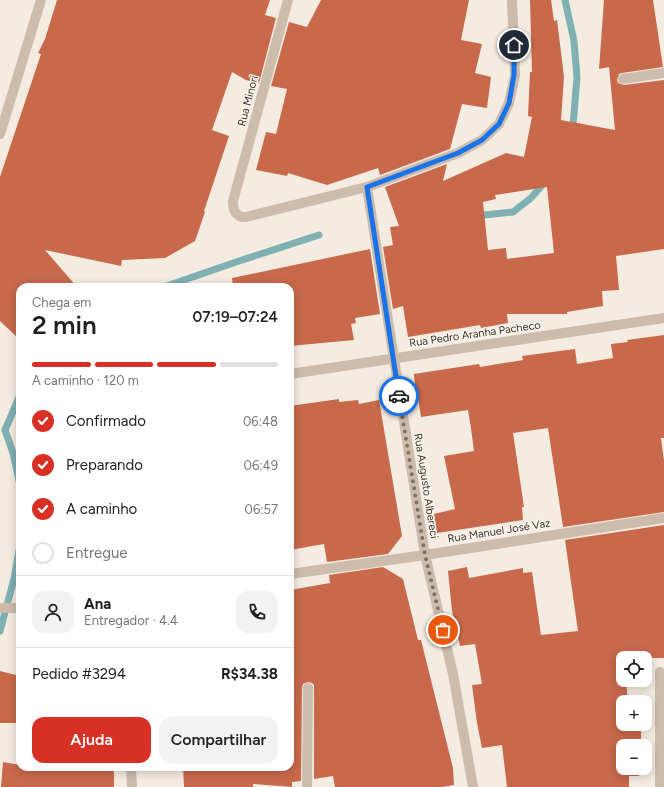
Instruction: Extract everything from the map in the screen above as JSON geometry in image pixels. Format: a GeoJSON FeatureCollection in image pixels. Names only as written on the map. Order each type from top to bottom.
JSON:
{"type":"FeatureCollection","features":[{"type":"Feature","properties":{"kind":"street"},"geometry":{"type":"LineString","coordinates":[[0,134],[41,0]]}},
{"type":"Feature","properties":{"kind":"street","name":"Rua Minori"},"geometry":{"type":"LineString","coordinates":[[288,0],[233,201],[233,208],[241,217],[246,217],[367,187]]}},
{"type":"Feature","properties":{"kind":"street"},"geometry":{"type":"LineString","coordinates":[[367,187],[458,153],[482,140],[499,124],[509,103],[514,75],[512,0]]}},
{"type":"Feature","properties":{"kind":"street"},"geometry":{"type":"LineString","coordinates":[[622,79],[664,73]]}},
{"type":"Feature","properties":{"kind":"street","name":"Rua Augusto Albereci"},"geometry":{"type":"LineString","coordinates":[[367,187],[425,555],[453,674],[472,787]]}},
{"type":"Feature","properties":{"kind":"street","name":"Rua Pedro Aranha Pacheco"},"geometry":{"type":"LineString","coordinates":[[294,373],[664,318]]}},
{"type":"Feature","properties":{"kind":"street","name":"Rua Manuel José Vaz"},"geometry":{"type":"LineString","coordinates":[[294,573],[664,518]]}},
{"type":"Feature","properties":{"kind":"street"},"geometry":{"type":"LineString","coordinates":[[0,608],[16,608]]}},
{"type":"Feature","properties":{"kind":"street"},"geometry":{"type":"LineString","coordinates":[[660,672],[660,787]]}},
{"type":"Feature","properties":{"kind":"street"},"geometry":{"type":"LineString","coordinates":[[307,787],[308,688]]}},
{"type":"Feature","properties":{"kind":"street"},"geometry":{"type":"LineString","coordinates":[[131,771],[132,787]]}},
{"type":"Feature","properties":{"kind":"building"},"geometry":{"type":"Polygon","coordinates":[[[57,0],[270,0],[265,15],[276,18],[259,83],[246,80],[232,72],[212,130],[229,136],[195,241],[165,258],[122,260],[121,266],[45,250],[74,283],[16,283],[16,336],[0,321],[0,177],[41,54],[38,53],[45,39],[57,0]]]}},
{"type":"Feature","properties":{"kind":"building"},"geometry":{"type":"Polygon","coordinates":[[[321,0],[469,0],[461,40],[482,44],[475,73],[491,77],[487,108],[462,104],[450,149],[380,175],[378,168],[327,185],[288,173],[287,176],[256,170],[266,132],[276,134],[287,89],[271,86],[289,22],[307,27],[321,0]]]}},
{"type":"Feature","properties":{"kind":"building"},"geometry":{"type":"Polygon","coordinates":[[[530,0],[551,0],[554,21],[557,20],[564,77],[561,120],[615,130],[609,67],[599,69],[604,0],[653,0],[663,67],[622,73],[619,74],[617,80],[618,83],[624,85],[664,80],[664,249],[616,256],[619,290],[602,291],[603,306],[567,312],[567,314],[507,314],[508,323],[481,328],[480,325],[408,337],[403,306],[393,309],[383,247],[393,245],[390,227],[399,226],[385,187],[447,164],[443,181],[506,153],[524,157],[532,117],[528,116],[530,72],[532,72],[530,0]],[[547,187],[495,195],[496,199],[483,202],[488,250],[506,248],[507,259],[554,253],[547,187]]]}},
{"type":"Feature","properties":{"kind":"building"},"geometry":{"type":"Polygon","coordinates":[[[370,249],[380,314],[355,318],[356,323],[351,324],[354,340],[294,346],[294,283],[233,283],[232,278],[370,249]]]}},
{"type":"Feature","properties":{"kind":"building"},"geometry":{"type":"Polygon","coordinates":[[[664,335],[664,438],[661,438],[664,461],[664,512],[563,527],[548,428],[513,433],[524,507],[522,507],[523,520],[437,533],[434,514],[455,509],[444,456],[474,451],[471,428],[468,410],[421,417],[418,398],[416,398],[414,374],[479,364],[480,367],[523,360],[522,356],[575,349],[577,364],[613,358],[611,344],[628,342],[627,340],[664,335]]]}},
{"type":"Feature","properties":{"kind":"building"},"geometry":{"type":"Polygon","coordinates":[[[339,399],[339,402],[358,400],[359,404],[379,400],[402,536],[388,554],[327,562],[324,544],[294,549],[294,405],[339,399]]]}},
{"type":"Feature","properties":{"kind":"building"},"geometry":{"type":"Polygon","coordinates":[[[664,525],[664,658],[652,658],[652,651],[616,651],[616,687],[627,687],[627,695],[616,695],[616,731],[641,731],[641,739],[616,739],[616,775],[639,775],[629,776],[629,787],[507,787],[502,745],[482,748],[472,685],[482,684],[475,644],[460,646],[452,611],[448,571],[467,567],[469,578],[523,568],[523,573],[532,572],[541,635],[578,631],[565,540],[664,525]]]}},
{"type":"Feature","properties":{"kind":"building"},"geometry":{"type":"Polygon","coordinates":[[[383,567],[403,579],[418,640],[421,640],[453,768],[454,785],[442,787],[335,787],[333,776],[314,779],[314,685],[308,682],[303,684],[302,688],[301,781],[292,782],[292,787],[253,784],[253,787],[184,787],[183,771],[294,771],[294,589],[330,583],[329,575],[383,567]]]}},
{"type":"Feature","properties":{"kind":"building"},"geometry":{"type":"Polygon","coordinates":[[[0,671],[16,675],[16,723],[0,723],[0,671]]]}},
{"type":"Feature","properties":{"kind":"building"},"geometry":{"type":"Polygon","coordinates":[[[3,762],[16,764],[16,771],[114,771],[114,787],[1,787],[3,762]]]}},
{"type":"Feature","properties":{"kind":"waterway"},"geometry":{"type":"LineString","coordinates":[[565,0],[574,41],[577,78],[573,125],[571,130]]}},
{"type":"Feature","properties":{"kind":"waterway"},"geometry":{"type":"LineString","coordinates":[[475,216],[513,212],[531,198],[545,182]]}},
{"type":"Feature","properties":{"kind":"waterway"},"geometry":{"type":"LineString","coordinates":[[176,283],[319,235]]}},
{"type":"Feature","properties":{"kind":"waterway"},"geometry":{"type":"LineString","coordinates":[[16,404],[5,430],[16,467]]}},
{"type":"Feature","properties":{"kind":"waterway"},"geometry":{"type":"LineString","coordinates":[[0,631],[16,568]]}},
{"type":"Feature","properties":{"kind":"way so far"},"geometry":{"type":"LineString","coordinates":[[399,396],[425,555],[443,630]]}},
{"type":"Feature","properties":{"kind":"route"},"geometry":{"type":"LineString","coordinates":[[399,396],[367,187],[458,153],[482,140],[499,124],[509,103],[514,75],[514,45]]}}]}
